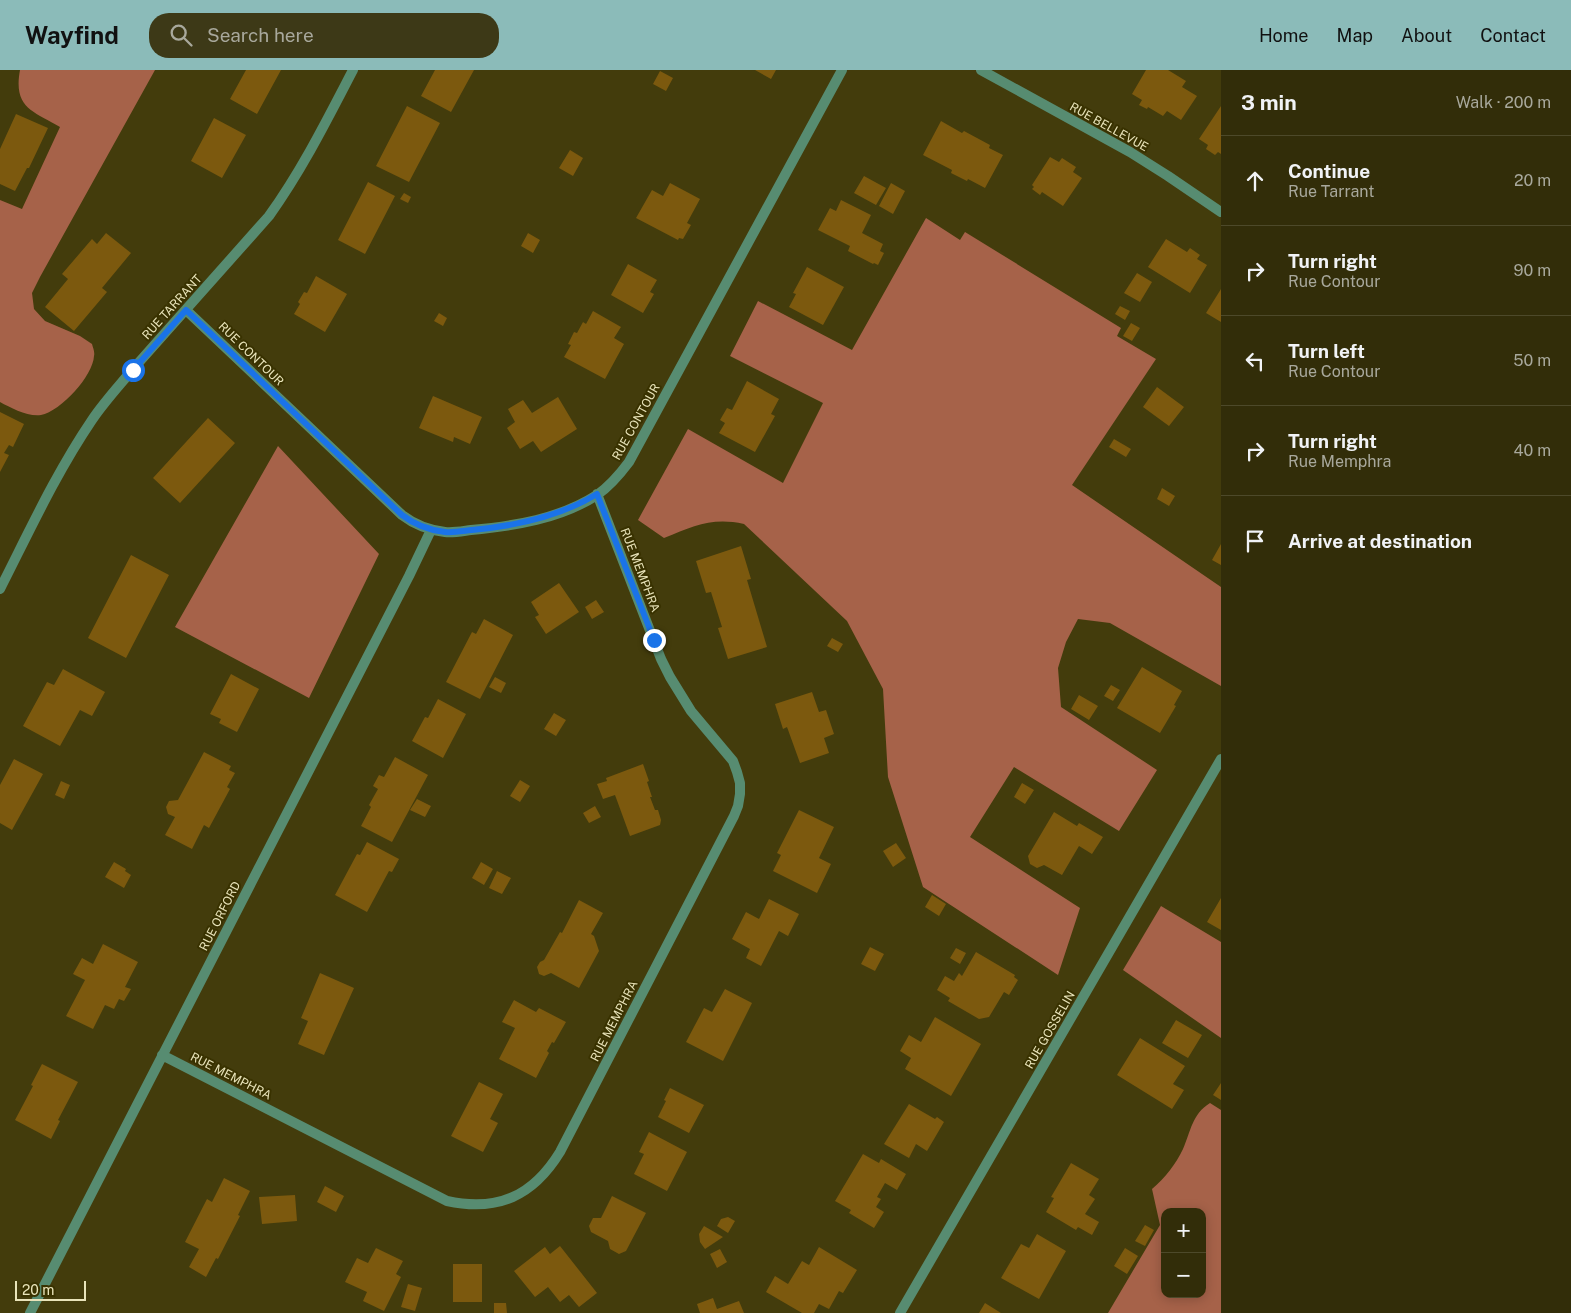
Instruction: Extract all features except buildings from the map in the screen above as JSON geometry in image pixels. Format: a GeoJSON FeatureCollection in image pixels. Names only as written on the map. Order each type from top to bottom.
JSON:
{"type":"FeatureCollection","features":[{"type":"Feature","properties":{"kind":"street","name":"RUE TARRANT"},"geometry":{"type":"LineString","coordinates":[[0,589],[59,475],[92,420],[112,394],[269,216],[305,161],[353,70]]}},
{"type":"Feature","properties":{"kind":"street","name":"RUE CONTOUR"},"geometry":{"type":"LineString","coordinates":[[186,310],[402,515],[421,527],[447,533],[517,524],[562,512],[597,494],[614,480],[629,462],[842,70]]}},
{"type":"Feature","properties":{"kind":"street","name":"RUE BELLEVUE"},"geometry":{"type":"LineString","coordinates":[[981,70],[1130,152],[1221,212]]}},
{"type":"Feature","properties":{"kind":"street","name":"RUE MEMPHRA"},"geometry":{"type":"LineString","coordinates":[[162,1055],[447,1201],[466,1205],[485,1205],[504,1201],[521,1193],[537,1182],[550,1168],[734,816],[740,794],[738,772],[732,761],[680,694],[661,659],[597,494]]}},
{"type":"Feature","properties":{"kind":"street","name":"RUE ORFORD"},"geometry":{"type":"LineString","coordinates":[[30,1313],[431,530]]}},
{"type":"Feature","properties":{"kind":"street","name":"RUE GOSSELIN"},"geometry":{"type":"LineString","coordinates":[[900,1313],[1221,759]]}},
{"type":"Feature","properties":{"kind":"shaded area"},"geometry":{"type":"Polygon","coordinates":[[[20,70],[155,70],[32,293],[34,309],[45,321],[80,336],[92,344],[94,353],[88,373],[75,392],[58,407],[41,415],[25,413],[0,402],[0,200],[22,209],[60,127],[34,112],[22,101],[19,83],[20,70]]]}},
{"type":"Feature","properties":{"kind":"shaded area"},"geometry":{"type":"Polygon","coordinates":[[[926,218],[960,240],[965,232],[1121,328],[1117,336],[1156,359],[1072,485],[1221,587],[1221,686],[1110,623],[1078,619],[1066,642],[1058,668],[1061,707],[1157,770],[1119,831],[1014,767],[970,837],[1080,908],[1058,975],[923,887],[888,777],[883,689],[847,621],[744,524],[713,522],[694,526],[664,538],[638,520],[688,429],[783,483],[823,403],[730,356],[758,301],[852,350],[926,218]]]}},
{"type":"Feature","properties":{"kind":"shaded area"},"geometry":{"type":"Polygon","coordinates":[[[278,446],[379,554],[309,698],[175,627],[278,446]]]}},
{"type":"Feature","properties":{"kind":"shaded area"},"geometry":{"type":"Polygon","coordinates":[[[1161,906],[1221,942],[1221,1038],[1123,970],[1161,906]]]}},
{"type":"Feature","properties":{"kind":"shaded area"},"geometry":{"type":"Polygon","coordinates":[[[1210,1103],[1221,1110],[1221,1313],[1108,1313],[1160,1225],[1152,1189],[1177,1160],[1199,1112],[1210,1103]]]}},
{"type":"Feature","properties":{"kind":"route"},"geometry":{"type":"LineString","coordinates":[[133,370],[186,310],[402,515],[421,527],[431,530],[447,533],[517,524],[562,512],[597,494],[654,640]]}}]}
